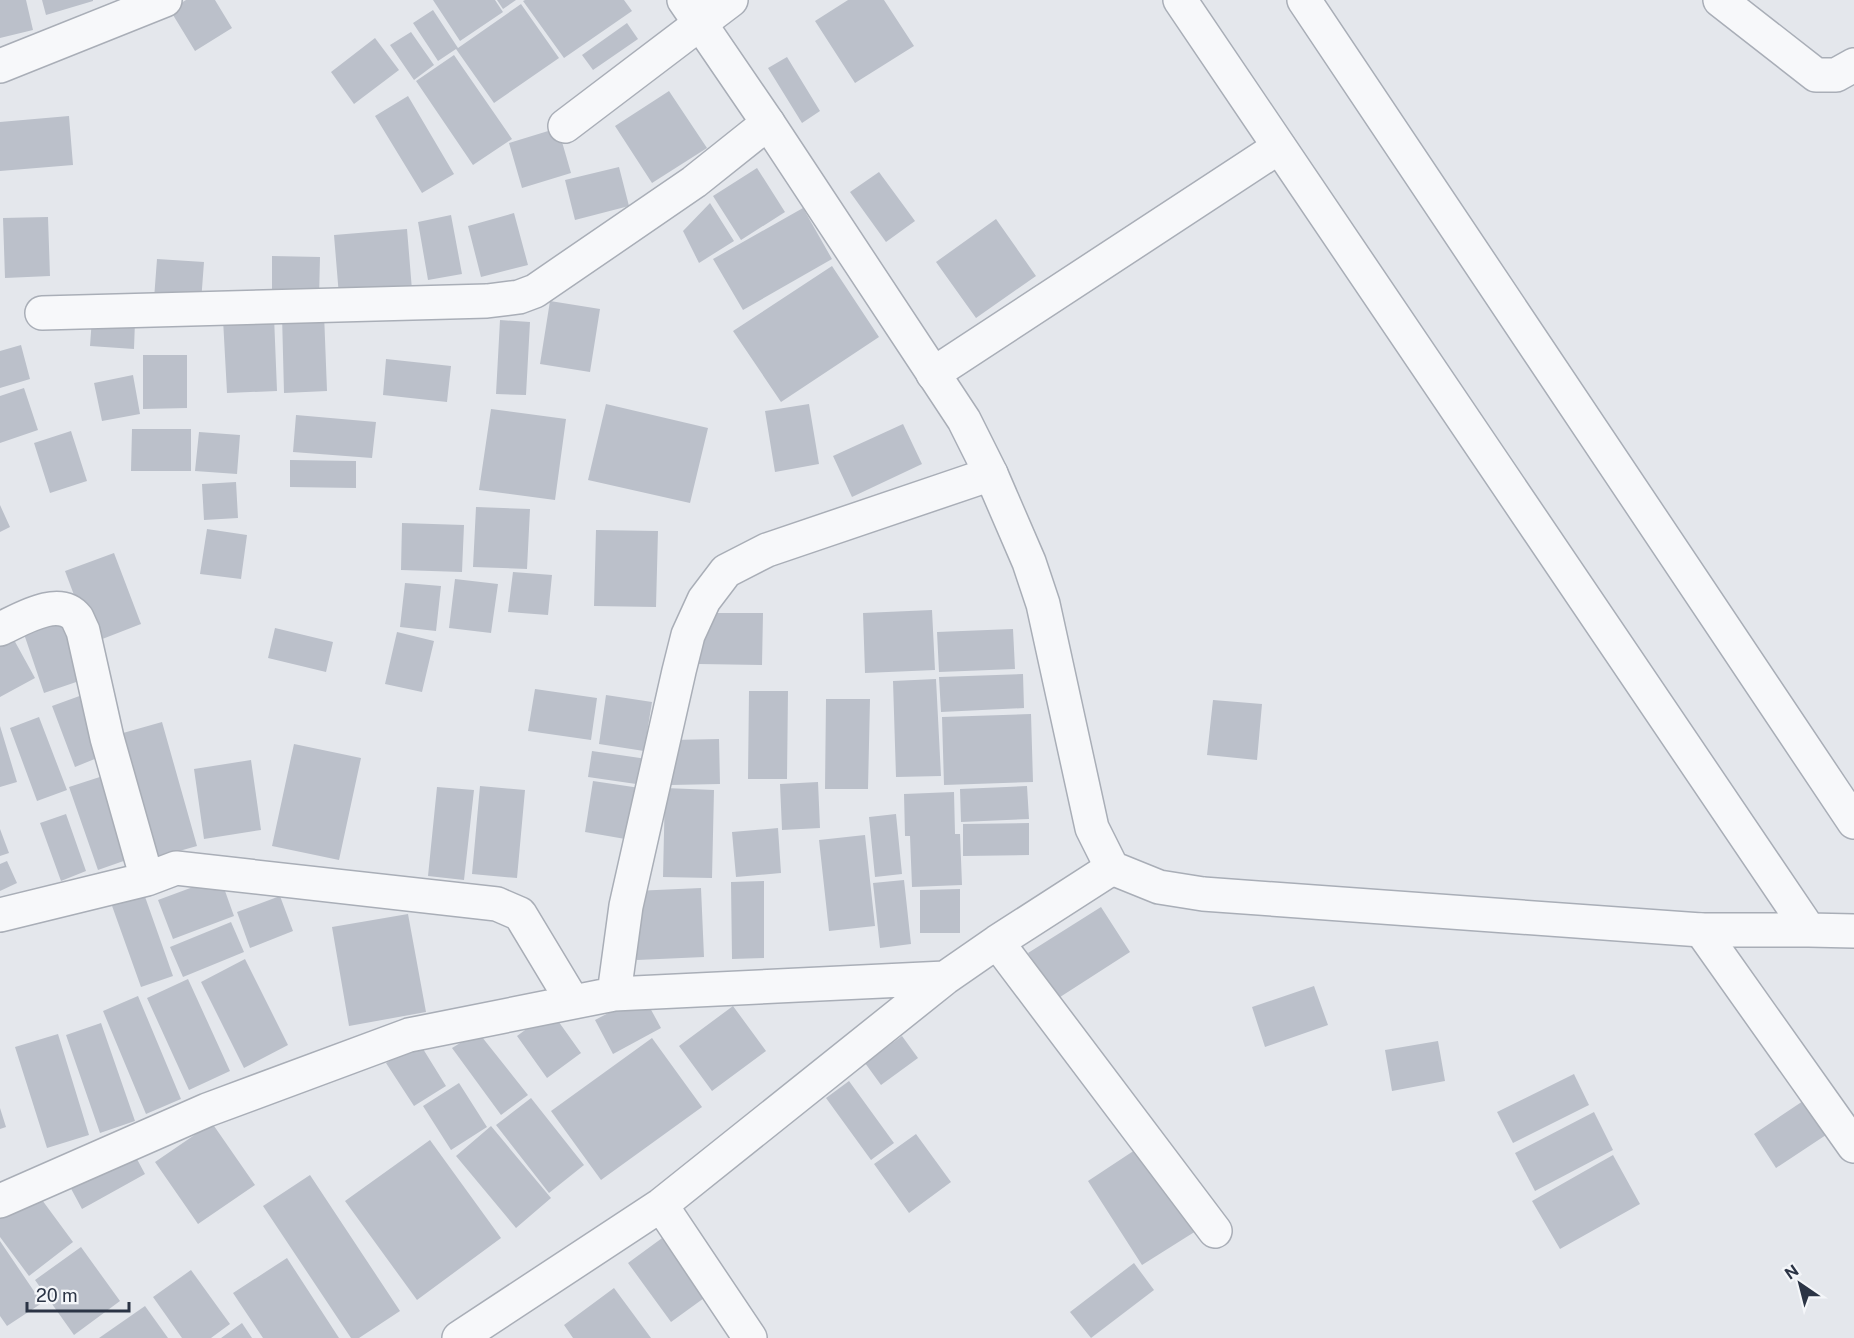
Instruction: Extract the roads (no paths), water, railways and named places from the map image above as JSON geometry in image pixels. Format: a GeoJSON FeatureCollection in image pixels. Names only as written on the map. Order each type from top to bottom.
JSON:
{"type":"FeatureCollection","features":[{"type":"Feature","properties":{"kind":"street"},"geometry":{"type":"LineString","coordinates":[[565,126],[692,11],[731,0]]}},
{"type":"Feature","properties":{"kind":"street"},"geometry":{"type":"LineString","coordinates":[[1180,0],[1809,930]]}},
{"type":"Feature","properties":{"kind":"street"},"geometry":{"type":"LineString","coordinates":[[1304,0],[1854,822]]}},
{"type":"Feature","properties":{"kind":"street"},"geometry":{"type":"LineString","coordinates":[[1720,0],[1816,75],[1836,75],[1854,66]]}},
{"type":"Feature","properties":{"kind":"street"},"geometry":{"type":"LineString","coordinates":[[0,66],[150,3]]}},
{"type":"Feature","properties":{"kind":"street"},"geometry":{"type":"LineString","coordinates":[[692,11],[964,420],[991,474],[1029,562],[1043,604],[1092,828],[1112,868],[1159,887],[1203,894],[1701,930],[1854,931]]}},
{"type":"Feature","properties":{"kind":"street"},"geometry":{"type":"LineString","coordinates":[[42,313],[487,301],[519,297],[535,291],[694,182],[768,123]]}},
{"type":"Feature","properties":{"kind":"street"},"geometry":{"type":"LineString","coordinates":[[933,374],[1279,147]]}},
{"type":"Feature","properties":{"kind":"street"},"geometry":{"type":"LineString","coordinates":[[614,994],[626,906],[679,670],[688,635],[704,600],[726,572],[767,550],[991,474]]}},
{"type":"Feature","properties":{"kind":"street"},"geometry":{"type":"LineString","coordinates":[[0,629],[38,612],[53,608],[64,609],[76,617],[83,632],[107,738],[147,879]]}},
{"type":"Feature","properties":{"kind":"street"},"geometry":{"type":"LineString","coordinates":[[0,915],[147,879],[176,868],[497,904],[520,914],[573,1002]]}},
{"type":"Feature","properties":{"kind":"street"},"geometry":{"type":"LineString","coordinates":[[459,1338],[661,1205],[945,978],[1112,868]]}},
{"type":"Feature","properties":{"kind":"street"},"geometry":{"type":"LineString","coordinates":[[1701,930],[1854,1146]]}},
{"type":"Feature","properties":{"kind":"street"},"geometry":{"type":"LineString","coordinates":[[997,942],[1215,1231]]}},
{"type":"Feature","properties":{"kind":"street"},"geometry":{"type":"LineString","coordinates":[[0,1201],[207,1110],[409,1035],[614,994],[945,978]]}},
{"type":"Feature","properties":{"kind":"street"},"geometry":{"type":"LineString","coordinates":[[661,1205],[750,1338]]}}]}
